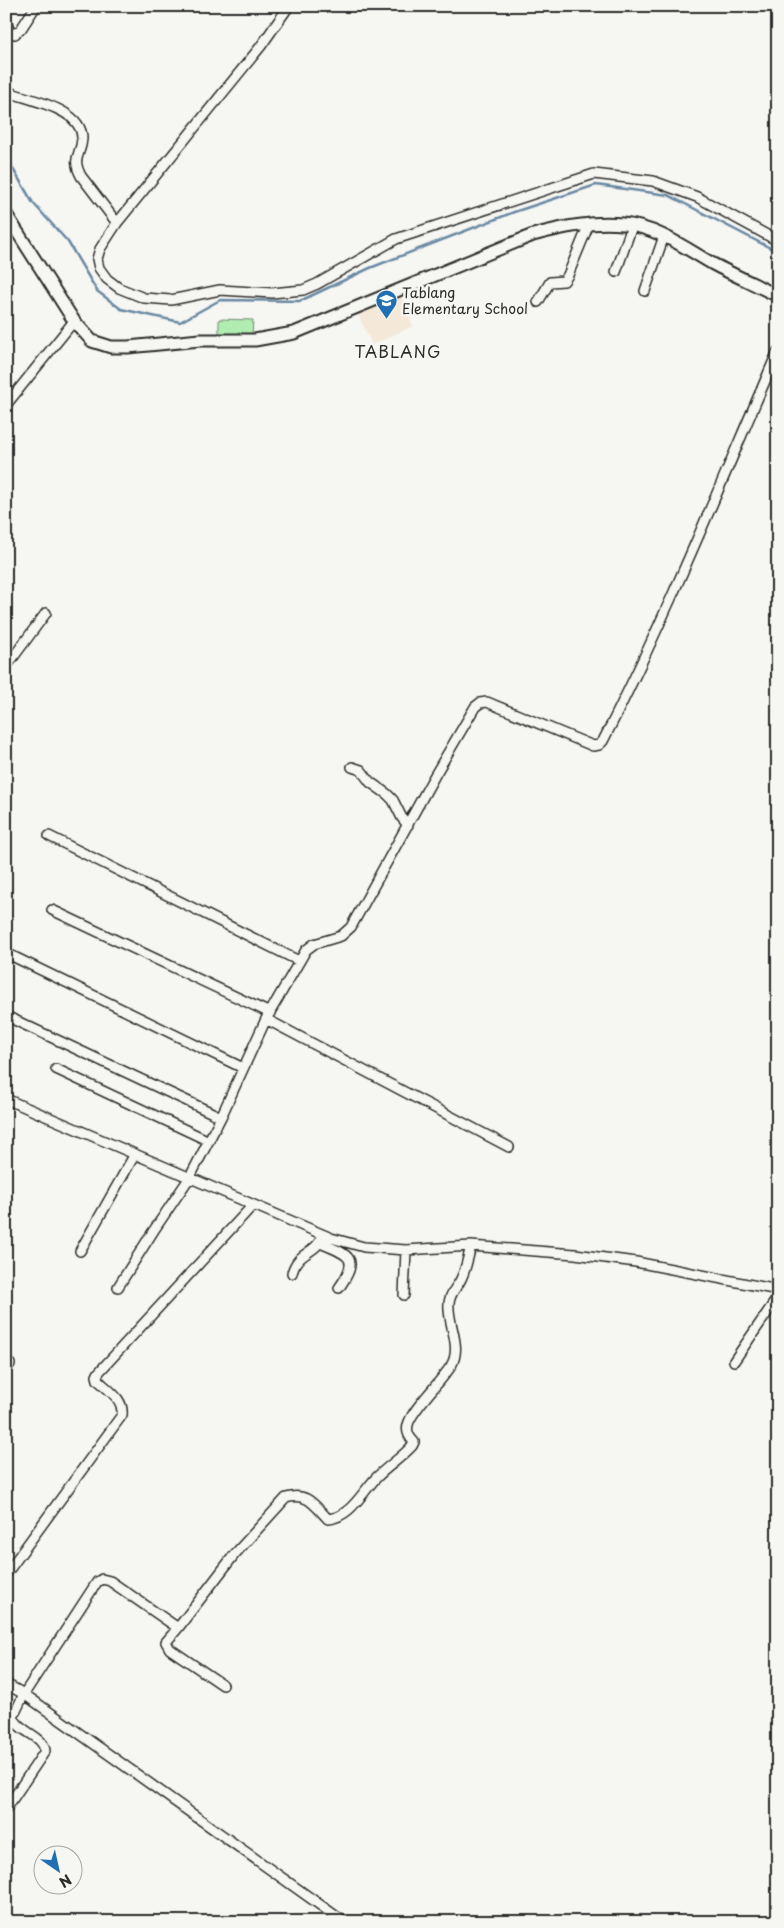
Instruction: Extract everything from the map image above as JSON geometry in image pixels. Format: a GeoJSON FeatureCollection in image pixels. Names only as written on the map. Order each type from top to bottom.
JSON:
{"type":"FeatureCollection","features":[{"type":"Feature","properties":{"kind":"street"},"geometry":{"type":"LineString","coordinates":[[6,20],[10,33],[15,34],[21,29],[36,6]]}},
{"type":"Feature","properties":{"kind":"street"},"geometry":{"type":"LineString","coordinates":[[289,6],[261,46],[117,223],[100,249],[97,259],[99,268],[119,288],[144,298],[171,300],[220,290],[272,293],[303,290],[318,284],[396,239],[594,174],[653,181],[688,194],[778,241]]}},
{"type":"Feature","properties":{"kind":"street"},"geometry":{"type":"LineString","coordinates":[[6,91],[55,107],[74,120],[80,130],[82,139],[76,160],[77,168],[117,223]]}},
{"type":"Feature","properties":{"kind":"street"},"geometry":{"type":"LineString","coordinates":[[6,214],[74,321],[92,341],[111,346],[128,347],[200,340],[255,340],[294,333],[534,235],[562,227],[589,224],[625,224],[656,232],[778,296]]}},
{"type":"Feature","properties":{"kind":"street"},"geometry":{"type":"LineString","coordinates":[[538,302],[550,282],[564,281],[568,276],[589,224]]}},
{"type":"Feature","properties":{"kind":"street"},"geometry":{"type":"LineString","coordinates":[[616,272],[632,226]]}},
{"type":"Feature","properties":{"kind":"street"},"geometry":{"type":"LineString","coordinates":[[645,291],[664,236]]}},
{"type":"Feature","properties":{"kind":"street"},"geometry":{"type":"LineString","coordinates":[[6,405],[74,321]]}},
{"type":"Feature","properties":{"kind":"street"},"geometry":{"type":"LineString","coordinates":[[118,1287],[190,1177],[221,1117],[268,1016],[299,961],[306,950],[314,944],[341,936],[347,932],[361,911],[435,775],[475,707],[480,703],[486,702],[593,746],[603,742],[679,581],[778,351]]}},
{"type":"Feature","properties":{"kind":"street"},"geometry":{"type":"LineString","coordinates":[[6,667],[46,613]]}},
{"type":"Feature","properties":{"kind":"street"},"geometry":{"type":"LineString","coordinates":[[352,767],[361,770],[370,782],[393,800],[402,818],[408,825]]}},
{"type":"Feature","properties":{"kind":"street"},"geometry":{"type":"LineString","coordinates":[[49,836],[299,961]]}},
{"type":"Feature","properties":{"kind":"street"},"geometry":{"type":"LineString","coordinates":[[52,910],[268,1016],[508,1147]]}},
{"type":"Feature","properties":{"kind":"street"},"geometry":{"type":"LineString","coordinates":[[6,953],[243,1068]]}},
{"type":"Feature","properties":{"kind":"street"},"geometry":{"type":"LineString","coordinates":[[6,1016],[221,1117]]}},
{"type":"Feature","properties":{"kind":"street"},"geometry":{"type":"LineString","coordinates":[[56,1069],[209,1140]]}},
{"type":"Feature","properties":{"kind":"street"},"geometry":{"type":"LineString","coordinates":[[6,1098],[190,1177],[322,1238],[342,1252],[349,1260],[351,1268],[339,1288]]}},
{"type":"Feature","properties":{"kind":"street"},"geometry":{"type":"LineString","coordinates":[[80,1251],[136,1154]]}},
{"type":"Feature","properties":{"kind":"street"},"geometry":{"type":"LineString","coordinates":[[6,1574],[122,1415],[121,1402],[98,1380],[98,1372],[253,1205]]}},
{"type":"Feature","properties":{"kind":"street"},"geometry":{"type":"LineString","coordinates":[[322,1238],[364,1247],[406,1250],[471,1246],[574,1254],[636,1262],[778,1290]]}},
{"type":"Feature","properties":{"kind":"street"},"geometry":{"type":"LineString","coordinates":[[292,1273],[295,1263],[307,1251],[317,1246],[322,1238]]}},
{"type":"Feature","properties":{"kind":"street"},"geometry":{"type":"LineString","coordinates":[[223,1685],[170,1649],[166,1642],[234,1555],[286,1498],[297,1495],[306,1498],[328,1520],[337,1519],[353,1505],[376,1478],[412,1446],[414,1442],[410,1437],[408,1425],[413,1415],[452,1365],[455,1354],[455,1336],[448,1304],[450,1294],[461,1279],[471,1246]]}},
{"type":"Feature","properties":{"kind":"street"},"geometry":{"type":"LineString","coordinates":[[404,1295],[406,1250]]}},
{"type":"Feature","properties":{"kind":"street"},"geometry":{"type":"LineString","coordinates":[[734,1361],[778,1297]]}},
{"type":"Feature","properties":{"kind":"street"},"geometry":{"type":"LineString","coordinates":[[6,1809],[45,1750],[43,1743],[14,1720],[13,1717],[24,1694],[97,1582],[102,1579],[110,1581],[178,1628]]}},
{"type":"Feature","properties":{"kind":"street"},"geometry":{"type":"LineString","coordinates":[[6,1684],[24,1694],[344,1922]]}},
{"type":"Feature","properties":{"kind":"shaded area","name":"Tablang Elementary School"},"geometry":{"type":"Polygon","coordinates":[[[400,294],[413,326],[372,345],[358,314],[400,294]]]}},
{"type":"Feature","properties":{"kind":"green space"},"geometry":{"type":"Polygon","coordinates":[[[219,319],[253,320],[252,336],[219,335],[219,319]]]}},
{"type":"Feature","properties":{"kind":"waterway"},"geometry":{"type":"LineString","coordinates":[[6,149],[10,164],[33,203],[68,242],[97,291],[121,309],[180,322],[220,300],[300,301],[370,268],[514,212],[596,185],[668,195],[778,252]]}},
{"type":"Feature","properties":{"kind":"place","name":"Tablang Elementary School"},"geometry":{"type":"Point","coordinates":[386,320]}},
{"type":"Feature","properties":{"kind":"district","name":"TABLANG"},"geometry":{"type":"Point","coordinates":[398,352]}}]}
